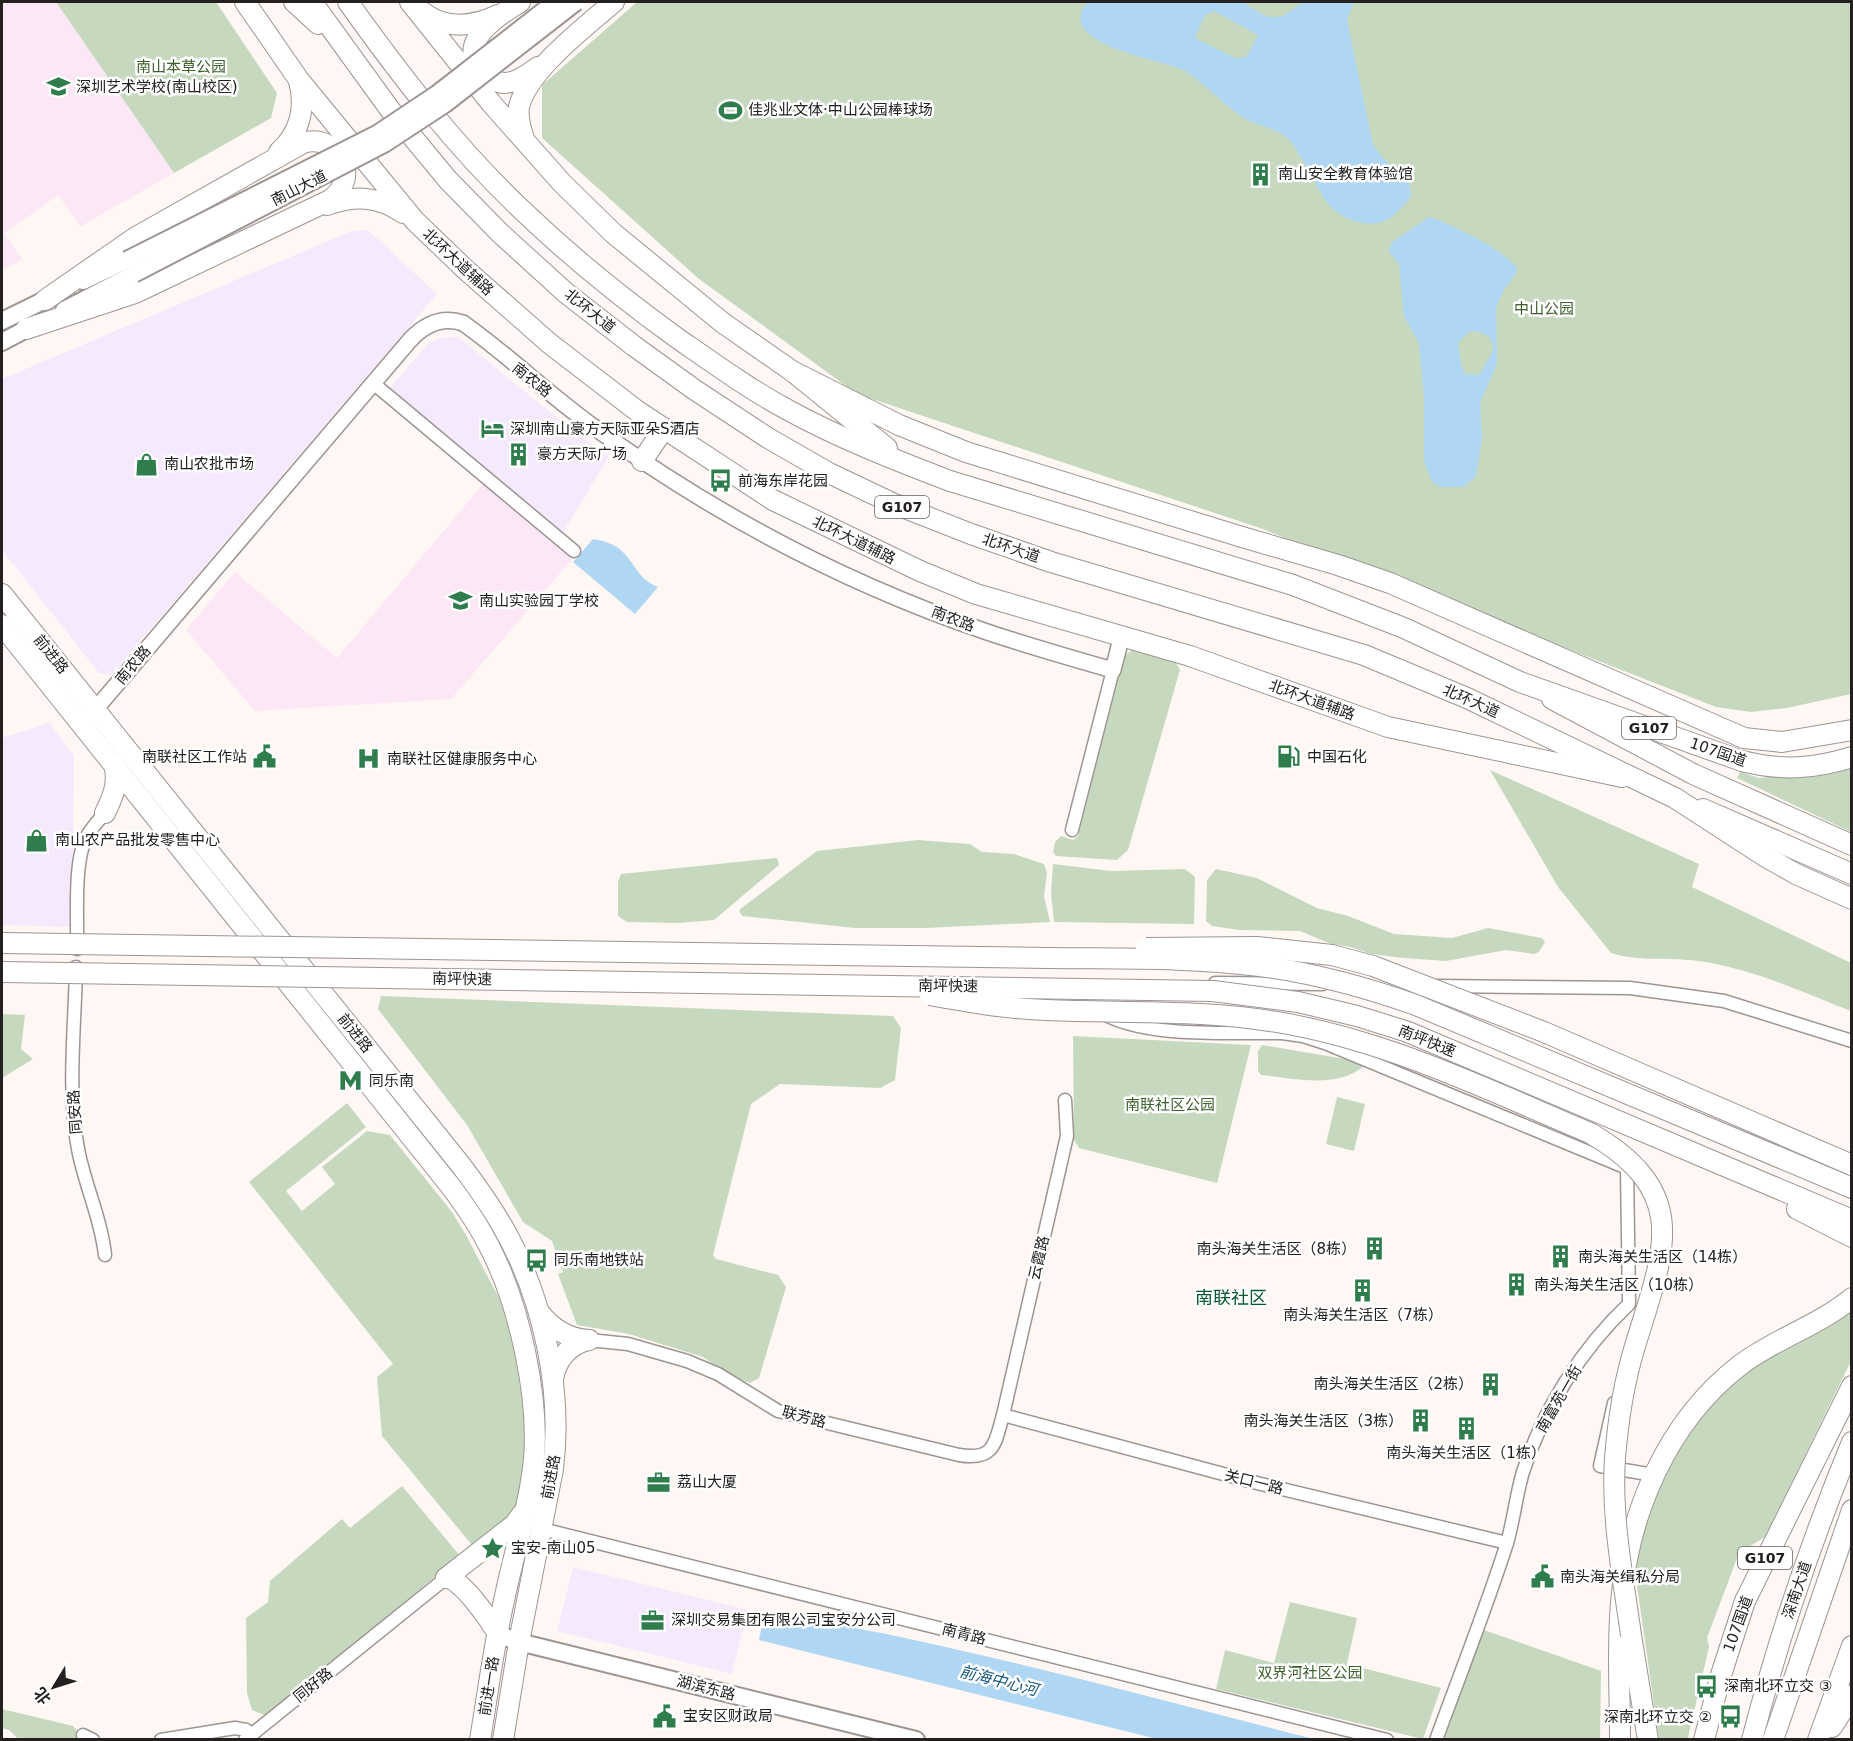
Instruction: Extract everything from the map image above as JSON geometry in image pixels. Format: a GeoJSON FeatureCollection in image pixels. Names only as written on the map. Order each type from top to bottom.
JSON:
{"type":"FeatureCollection","features":[{"type":"Feature","properties":{"kind":"main road","name":"北环大道辅路"},"geometry":{"type":"LineString","coordinates":[[245,2],[299,80],[415,221],[466,270],[549,342],[663,430],[772,500],[920,572],[976,594],[1190,656],[1388,727],[1639,780]]}},
{"type":"Feature","properties":{"kind":"main road"},"geometry":{"type":"LineString","coordinates":[[294,2],[348,54]]}},
{"type":"Feature","properties":{"kind":"main road","name":"北环大道"},"geometry":{"type":"LineString","coordinates":[[312,2],[391,111],[448,180],[500,233],[566,293],[634,346],[768,438],[819,467],[892,503],[1051,562],[1364,656],[1467,698],[1676,798],[1770,849]]}},
{"type":"Feature","properties":{"kind":"main road","name":"北环大道"},"geometry":{"type":"LineString","coordinates":[[348,2],[420,97],[473,160],[522,210],[586,267],[653,320],[712,363],[787,410],[908,465],[994,495],[1293,585],[1394,624],[1520,682],[1693,774],[1851,845]]}},
{"type":"Feature","properties":{"kind":"main road"},"geometry":{"type":"LineString","coordinates":[[411,2],[455,60],[525,141],[562,183],[614,233],[723,323],[792,371],[908,465]]}},
{"type":"Feature","properties":{"kind":"main road"},"geometry":{"type":"LineString","coordinates":[[411,2],[429,18],[458,26],[481,21],[514,6]]}},
{"type":"Feature","properties":{"kind":"main road","name":"南山大道"},"geometry":{"type":"LineString","coordinates":[[2,342],[131,267],[377,134],[437,94],[555,2]]}},
{"type":"Feature","properties":{"kind":"main road","name":"南山大道"},"geometry":{"type":"LineString","coordinates":[[2,321],[45,300],[131,267],[384,144],[445,104],[576,2]]}},
{"type":"Feature","properties":{"kind":"main road"},"geometry":{"type":"LineString","coordinates":[[525,141],[519,122],[519,107],[526,88],[555,55],[614,2]]}},
{"type":"Feature","properties":{"kind":"main road"},"geometry":{"type":"LineString","coordinates":[[514,6],[486,28],[474,46],[475,63],[487,77],[503,83],[518,79],[555,55]]}},
{"type":"Feature","properties":{"kind":"main road"},"geometry":{"type":"LineString","coordinates":[[265,163],[288,143],[299,122],[302,100],[299,80]]}},
{"type":"Feature","properties":{"kind":"main road"},"geometry":{"type":"LineString","coordinates":[[26,329],[135,293],[307,212],[338,195],[346,182],[346,171],[335,150],[327,144],[310,141],[265,163],[136,237],[45,300]]}},
{"type":"Feature","properties":{"kind":"main road"},"geometry":{"type":"LineString","coordinates":[[307,212],[341,200],[360,197],[376,199],[415,221]]}},
{"type":"Feature","properties":{"kind":"main road"},"geometry":{"type":"LineString","coordinates":[[792,371],[899,424],[966,452],[1338,565],[1390,583],[1744,738],[1782,742],[1805,740],[1851,730]]}},
{"type":"Feature","properties":{"kind":"main road"},"geometry":{"type":"LineString","coordinates":[[642,460],[663,430]]}},
{"type":"Feature","properties":{"kind":"main road","name":"前进路"},"geometry":{"type":"LineString","coordinates":[[2,594],[476,1185],[505,1231],[520,1263],[537,1310],[553,1379],[555,1400],[556,1436],[553,1469],[519,1642]]}},
{"type":"Feature","properties":{"kind":"main road","name":"前进路"},"geometry":{"type":"LineString","coordinates":[[2,625],[464,1204],[493,1253],[506,1287],[526,1360],[534,1435],[531,1477],[497,1632]]}},
{"type":"Feature","properties":{"kind":"main road","name":"107国道"},"geometry":{"type":"LineString","coordinates":[[1520,682],[1742,761],[1779,768],[1817,766],[1851,757]]}},
{"type":"Feature","properties":{"kind":"main road"},"geometry":{"type":"LineString","coordinates":[[105,813],[114,794],[117,772],[114,764]]}},
{"type":"Feature","properties":{"kind":"main road"},"geometry":{"type":"LineString","coordinates":[[105,813],[123,806],[136,805],[149,808]]}},
{"type":"Feature","properties":{"kind":"main road"},"geometry":{"type":"LineString","coordinates":[[1770,849],[1851,874]]}},
{"type":"Feature","properties":{"kind":"main road","name":"G107"},"geometry":{"type":"LineString","coordinates":[[1770,849],[1814,882],[1851,899]]}},
{"type":"Feature","properties":{"kind":"main road","name":"南坪快速"},"geometry":{"type":"LineString","coordinates":[[2,943],[1048,958],[1225,963],[1306,974],[1366,988],[1416,1005],[1851,1188]]}},
{"type":"Feature","properties":{"kind":"main road"},"geometry":{"type":"LineString","coordinates":[[1048,958],[1150,948],[1215,946],[1268,947],[1332,955],[1373,966],[1424,984],[1555,1037],[1851,1165]]}},
{"type":"Feature","properties":{"kind":"main road","name":"南坪快速"},"geometry":{"type":"LineString","coordinates":[[2,972],[1213,991],[1298,1002],[1357,1016],[1408,1032],[1851,1220]]}},
{"type":"Feature","properties":{"kind":"main road"},"geometry":{"type":"LineString","coordinates":[[879,985],[952,999],[1045,1010],[1166,1011],[1239,1017],[1352,1038],[1400,1053],[1590,1133],[1612,1146],[1632,1162],[1647,1181],[1658,1203],[1663,1228],[1662,1253],[1656,1279],[1624,1387],[1615,1459],[1617,1527],[1648,1740]]}},
{"type":"Feature","properties":{"kind":"main road"},"geometry":{"type":"LineString","coordinates":[[1700,1156],[1851,1237]]}},
{"type":"Feature","properties":{"kind":"main road"},"geometry":{"type":"LineString","coordinates":[[1620,1740],[1621,1603],[1634,1524],[1654,1475],[1684,1424],[1726,1377],[1754,1355],[1851,1298]]}},
{"type":"Feature","properties":{"kind":"main road"},"geometry":{"type":"LineString","coordinates":[[537,1310],[563,1334],[589,1340]]}},
{"type":"Feature","properties":{"kind":"main road"},"geometry":{"type":"LineString","coordinates":[[553,1379],[558,1361],[565,1353],[589,1340]]}},
{"type":"Feature","properties":{"kind":"main road","name":"107国道"},"geometry":{"type":"LineString","coordinates":[[1704,1740],[1726,1655],[1745,1601],[1851,1386]]}},
{"type":"Feature","properties":{"kind":"main road"},"geometry":{"type":"LineString","coordinates":[[532,1402],[536,1410],[543,1412],[553,1408],[555,1400]]}},
{"type":"Feature","properties":{"kind":"main road"},"geometry":{"type":"LineString","coordinates":[[534,1435],[540,1427],[546,1426],[553,1429],[556,1436]]}},
{"type":"Feature","properties":{"kind":"main road","name":"深南大道"},"geometry":{"type":"LineString","coordinates":[[1752,1740],[1789,1614],[1851,1442]]}},
{"type":"Feature","properties":{"kind":"main road","name":"深南大道"},"geometry":{"type":"LineString","coordinates":[[1773,1740],[1851,1510]]}},
{"type":"Feature","properties":{"kind":"main road"},"geometry":{"type":"LineString","coordinates":[[447,1578],[515,1524],[524,1512]]}},
{"type":"Feature","properties":{"kind":"main road"},"geometry":{"type":"LineString","coordinates":[[447,1578],[455,1580],[497,1632]]}},
{"type":"Feature","properties":{"kind":"main road","name":"湖滨东路"},"geometry":{"type":"LineString","coordinates":[[497,1632],[519,1642],[916,1740]]}},
{"type":"Feature","properties":{"kind":"main road","name":"前进一路"},"geometry":{"type":"LineString","coordinates":[[480,1740],[497,1632]]}},
{"type":"Feature","properties":{"kind":"main road","name":"前进一路"},"geometry":{"type":"LineString","coordinates":[[503,1740],[519,1642]]}},
{"type":"Feature","properties":{"kind":"main road"},"geometry":{"type":"LineString","coordinates":[[1818,1740],[1851,1646]]}},
{"type":"Feature","properties":{"kind":"main road"},"geometry":{"type":"LineString","coordinates":[[1824,1740],[1851,1695]]}},
{"type":"Feature","properties":{"kind":"street","name":"南农路"},"geometry":{"type":"LineString","coordinates":[[82,724],[418,332],[434,323],[454,320],[464,323],[546,391],[642,460],[777,542],[863,584],[986,632],[1113,670]]}},
{"type":"Feature","properties":{"kind":"street"},"geometry":{"type":"LineString","coordinates":[[373,383],[574,551]]}},
{"type":"Feature","properties":{"kind":"street"},"geometry":{"type":"LineString","coordinates":[[1072,830],[1122,636]]}},
{"type":"Feature","properties":{"kind":"street"},"geometry":{"type":"LineString","coordinates":[[77,951],[79,867],[82,847],[87,835],[105,813]]}},
{"type":"Feature","properties":{"kind":"street","name":"同安路"},"geometry":{"type":"LineString","coordinates":[[76,965],[73,1118],[87,1186],[103,1232],[105,1255]]}},
{"type":"Feature","properties":{"kind":"street"},"geometry":{"type":"LineString","coordinates":[[388,975],[1630,988],[1724,1001],[1851,1041]]}},
{"type":"Feature","properties":{"kind":"street"},"geometry":{"type":"LineString","coordinates":[[1043,981],[1090,1007],[1130,1025],[1153,1029],[1282,1033],[1314,1039],[1627,1168],[1629,1304],[1641,1309],[1611,1414],[1600,1466],[1654,1475]]}},
{"type":"Feature","properties":{"kind":"street","name":"云霞路"},"geometry":{"type":"LineString","coordinates":[[1003,1415],[1067,1136],[1065,1100]]}},
{"type":"Feature","properties":{"kind":"street","name":"南富苑一街"},"geometry":{"type":"LineString","coordinates":[[1436,1740],[1507,1543],[1523,1471],[1542,1423],[1584,1356],[1610,1323],[1629,1304]]}},
{"type":"Feature","properties":{"kind":"street","name":"联芳路"},"geometry":{"type":"LineString","coordinates":[[589,1340],[628,1344],[687,1361],[718,1374],[778,1411],[969,1457],[982,1456],[992,1449],[1003,1415]]}},
{"type":"Feature","properties":{"kind":"street","name":"关口一路"},"geometry":{"type":"LineString","coordinates":[[1003,1415],[1257,1484],[1507,1543]]}},
{"type":"Feature","properties":{"kind":"street","name":"南青路"},"geometry":{"type":"LineString","coordinates":[[542,1529],[1387,1740]]}},
{"type":"Feature","properties":{"kind":"street","name":"同好路"},"geometry":{"type":"LineString","coordinates":[[161,1740],[235,1728],[246,1730],[248,1737],[447,1578]]}},
{"type":"Feature","properties":{"kind":"shaded area","name":"深圳艺术学校(南山校区)"},"geometry":{"type":"Polygon","coordinates":[[[2,2],[56,2],[174,173],[81,226],[58,195],[4,234],[22,259],[2,271],[2,2]]]}},
{"type":"Feature","properties":{"kind":"shaded area","name":"南山农批市场"},"geometry":{"type":"Polygon","coordinates":[[[368,230],[437,294],[111,675],[99,673],[2,550],[2,379],[352,231],[368,230]]]}},
{"type":"Feature","properties":{"kind":"shaded area"},"geometry":{"type":"Polygon","coordinates":[[[458,337],[567,426],[609,456],[562,534],[389,389],[427,345],[439,338],[458,337]]]}},
{"type":"Feature","properties":{"kind":"shaded area","name":"南山实验园丁学校"},"geometry":{"type":"Polygon","coordinates":[[[484,483],[574,557],[451,699],[255,711],[186,630],[235,572],[337,658],[484,483]]]}},
{"type":"Feature","properties":{"kind":"shaded area","name":"南山农产品批发零售中心"},"geometry":{"type":"Polygon","coordinates":[[[49,723],[74,755],[72,927],[2,925],[2,738],[49,723]]]}},
{"type":"Feature","properties":{"kind":"shaded area","name":"深圳交易集团有限公司宝安分公司"},"geometry":{"type":"Polygon","coordinates":[[[573,1567],[748,1610],[732,1674],[557,1631],[573,1567]]]}},
{"type":"Feature","properties":{"kind":"green space","name":"南山本草公园"},"geometry":{"type":"Polygon","coordinates":[[[56,2],[216,2],[277,93],[271,118],[174,173],[56,2]]]}},
{"type":"Feature","properties":{"kind":"green space","name":"中山公园"},"geometry":{"type":"Polygon","coordinates":[[[637,2],[1851,2],[1851,694],[1787,708],[1751,712],[1716,707],[1260,528],[857,394],[699,279],[542,138],[542,85],[637,2]]]}},
{"type":"Feature","properties":{"kind":"green space"},"geometry":{"type":"Polygon","coordinates":[[[1132,650],[1174,659],[1180,670],[1128,850],[1117,860],[1056,856],[1053,852],[1055,842],[1061,836],[1073,840],[1078,836],[1124,656],[1132,650]]]}},
{"type":"Feature","properties":{"kind":"green space"},"geometry":{"type":"Polygon","coordinates":[[[1851,768],[1851,832],[1737,778],[1740,772],[1759,778],[1838,772],[1851,768]]]}},
{"type":"Feature","properties":{"kind":"green space"},"geometry":{"type":"Polygon","coordinates":[[[1490,770],[1699,864],[1692,887],[1851,963],[1851,1011],[1776,982],[1718,964],[1622,956],[1611,953],[1558,887],[1490,770]]]}},
{"type":"Feature","properties":{"kind":"green space"},"geometry":{"type":"Polygon","coordinates":[[[918,840],[970,844],[982,852],[1014,854],[1044,864],[1047,873],[1044,896],[1050,922],[926,928],[855,928],[742,916],[739,910],[817,851],[918,840]]]}},
{"type":"Feature","properties":{"kind":"green space"},"geometry":{"type":"Polygon","coordinates":[[[777,858],[779,865],[714,920],[679,923],[627,922],[618,916],[618,882],[621,874],[777,858]]]}},
{"type":"Feature","properties":{"kind":"green space"},"geometry":{"type":"Polygon","coordinates":[[[1053,864],[1111,871],[1185,869],[1195,877],[1194,924],[1054,922],[1051,894],[1053,864]]]}},
{"type":"Feature","properties":{"kind":"green space"},"geometry":{"type":"Polygon","coordinates":[[[1216,869],[1257,878],[1317,908],[1348,916],[1394,934],[1452,938],[1488,928],[1542,938],[1545,942],[1539,952],[1534,954],[1506,950],[1446,961],[1371,954],[1351,947],[1331,944],[1300,931],[1239,930],[1212,926],[1206,921],[1207,880],[1216,869]]]}},
{"type":"Feature","properties":{"kind":"green space"},"geometry":{"type":"Polygon","coordinates":[[[381,996],[893,1016],[901,1028],[895,1080],[880,1088],[780,1084],[751,1104],[713,1255],[716,1259],[778,1275],[786,1287],[759,1378],[750,1383],[733,1377],[703,1357],[629,1334],[577,1325],[558,1274],[563,1272],[552,1241],[523,1222],[467,1125],[378,1009],[381,996]]]}},
{"type":"Feature","properties":{"kind":"green space"},"geometry":{"type":"Polygon","coordinates":[[[2,1014],[25,1015],[21,1049],[33,1059],[2,1078],[2,1014]]]}},
{"type":"Feature","properties":{"kind":"green space","name":"南联社区公园"},"geometry":{"type":"Polygon","coordinates":[[[1073,1036],[1251,1045],[1217,1183],[1079,1148],[1074,1140],[1073,1036]]]}},
{"type":"Feature","properties":{"kind":"green space"},"geometry":{"type":"Polygon","coordinates":[[[1262,1045],[1357,1061],[1363,1067],[1352,1074],[1327,1080],[1300,1080],[1261,1075],[1258,1071],[1258,1051],[1262,1045]]]}},
{"type":"Feature","properties":{"kind":"green space"},"geometry":{"type":"Polygon","coordinates":[[[1337,1097],[1365,1104],[1354,1151],[1326,1144],[1337,1097]]]}},
{"type":"Feature","properties":{"kind":"green space"},"geometry":{"type":"Polygon","coordinates":[[[347,1103],[366,1127],[286,1191],[302,1211],[335,1184],[322,1167],[367,1131],[390,1135],[452,1212],[466,1235],[500,1300],[514,1347],[528,1440],[519,1511],[476,1550],[382,1436],[377,1377],[393,1364],[249,1182],[347,1103]]]}},
{"type":"Feature","properties":{"kind":"green space"},"geometry":{"type":"Polygon","coordinates":[[[1851,1307],[1851,1361],[1765,1537],[1739,1553],[1707,1638],[1709,1647],[1688,1738],[1691,1739],[1659,1740],[1635,1571],[1639,1537],[1668,1468],[1705,1410],[1743,1373],[1851,1307]]]}},
{"type":"Feature","properties":{"kind":"green space"},"geometry":{"type":"Polygon","coordinates":[[[402,1486],[460,1556],[271,1713],[264,1715],[252,1710],[247,1693],[246,1618],[268,1602],[270,1581],[342,1519],[350,1528],[402,1486]]]}},
{"type":"Feature","properties":{"kind":"green space","name":"双界河社区公园"},"geometry":{"type":"Polygon","coordinates":[[[1290,1602],[1357,1618],[1347,1664],[1441,1688],[1423,1739],[1216,1689],[1225,1650],[1274,1663],[1290,1602]]]}},
{"type":"Feature","properties":{"kind":"green space"},"geometry":{"type":"Polygon","coordinates":[[[1484,1630],[1601,1671],[1600,1739],[1443,1739],[1484,1630]]]}},
{"type":"Feature","properties":{"kind":"green space"},"geometry":{"type":"Polygon","coordinates":[[[2,1709],[73,1726],[84,1739],[18,1739],[9,1730],[2,1728],[2,1709]]]}},
{"type":"Feature","properties":{"kind":"water"},"geometry":{"type":"Polygon","coordinates":[[[1088,2],[1237,2],[1266,16],[1276,17],[1285,15],[1306,2],[1354,2],[1347,20],[1373,145],[1384,159],[1409,182],[1411,196],[1396,213],[1385,221],[1371,224],[1349,219],[1338,213],[1323,196],[1288,138],[1240,115],[1185,71],[1097,40],[1084,29],[1080,17],[1088,2]],[[1214,11],[1205,15],[1195,38],[1237,59],[1247,56],[1258,35],[1214,11]]]}},
{"type":"Feature","properties":{"kind":"water"},"geometry":{"type":"Polygon","coordinates":[[[1429,217],[1476,238],[1500,253],[1517,268],[1516,274],[1504,289],[1496,308],[1497,363],[1480,403],[1482,439],[1476,476],[1462,487],[1440,487],[1432,482],[1424,461],[1424,396],[1419,343],[1404,316],[1399,264],[1389,252],[1391,243],[1429,217]],[[1470,331],[1458,343],[1465,374],[1480,374],[1493,349],[1491,340],[1485,334],[1470,331]]]}},
{"type":"Feature","properties":{"kind":"water"},"geometry":{"type":"Polygon","coordinates":[[[593,539],[617,547],[648,582],[658,587],[635,614],[573,562],[593,539]]]}},
{"type":"Feature","properties":{"kind":"water","name":"前海中心河"},"geometry":{"type":"Polygon","coordinates":[[[765,1611],[994,1658],[1314,1739],[1157,1739],[759,1640],[765,1611]]]}},
{"type":"Feature","properties":{"kind":"place","name":"深圳艺术学校(南山校区)"},"geometry":{"type":"Point","coordinates":[58,87]}},
{"type":"Feature","properties":{"kind":"place","name":"佳兆业文体·中山公园棒球场"},"geometry":{"type":"Point","coordinates":[730,110]}},
{"type":"Feature","properties":{"kind":"place","name":"南山安全教育体验馆"},"geometry":{"type":"Point","coordinates":[1260,174]}},
{"type":"Feature","properties":{"kind":"place","name":"深圳南山豪方天际亚朵S酒店"},"geometry":{"type":"Point","coordinates":[492,429]}},
{"type":"Feature","properties":{"kind":"place","name":"豪方天际广场"},"geometry":{"type":"Point","coordinates":[519,454]}},
{"type":"Feature","properties":{"kind":"place","name":"南山农批市场"},"geometry":{"type":"Point","coordinates":[146,464]}},
{"type":"Feature","properties":{"kind":"place","name":"前海东岸花园"},"geometry":{"type":"Point","coordinates":[720,481]}},
{"type":"Feature","properties":{"kind":"place","name":"南山实验园丁学校"},"geometry":{"type":"Point","coordinates":[461,601]}},
{"type":"Feature","properties":{"kind":"place","name":"南联社区工作站"},"geometry":{"type":"Point","coordinates":[265,757]}},
{"type":"Feature","properties":{"kind":"place","name":"中国石化"},"geometry":{"type":"Point","coordinates":[1289,757]}},
{"type":"Feature","properties":{"kind":"place","name":"南联社区健康服务中心"},"geometry":{"type":"Point","coordinates":[369,759]}},
{"type":"Feature","properties":{"kind":"place","name":"南山农产品批发零售中心"},"geometry":{"type":"Point","coordinates":[37,840]}},
{"type":"Feature","properties":{"kind":"place","name":"同乐南"},"geometry":{"type":"Point","coordinates":[351,1081]}},
{"type":"Feature","properties":{"kind":"place","name":"南头海关生活区（8栋）"},"geometry":{"type":"Point","coordinates":[1374,1249]}},
{"type":"Feature","properties":{"kind":"place","name":"南头海关生活区（14栋）"},"geometry":{"type":"Point","coordinates":[1560,1257]}},
{"type":"Feature","properties":{"kind":"place","name":"同乐南地铁站"},"geometry":{"type":"Point","coordinates":[536,1260]}},
{"type":"Feature","properties":{"kind":"place","name":"南头海关生活区（10栋）"},"geometry":{"type":"Point","coordinates":[1516,1285]}},
{"type":"Feature","properties":{"kind":"place","name":"南头海关生活区（7栋）"},"geometry":{"type":"Point","coordinates":[1363,1291]}},
{"type":"Feature","properties":{"kind":"place","name":"南头海关生活区（2栋）"},"geometry":{"type":"Point","coordinates":[1491,1384]}},
{"type":"Feature","properties":{"kind":"place","name":"南头海关生活区（3栋）"},"geometry":{"type":"Point","coordinates":[1421,1421]}},
{"type":"Feature","properties":{"kind":"place","name":"南头海关生活区（1栋）"},"geometry":{"type":"Point","coordinates":[1466,1429]}},
{"type":"Feature","properties":{"kind":"place","name":"荔山大厦"},"geometry":{"type":"Point","coordinates":[659,1482]}},
{"type":"Feature","properties":{"kind":"place","name":"宝安-南山05"},"geometry":{"type":"Point","coordinates":[493,1548]}},
{"type":"Feature","properties":{"kind":"place","name":"南头海关缉私分局"},"geometry":{"type":"Point","coordinates":[1542,1577]}},
{"type":"Feature","properties":{"kind":"place","name":"深圳交易集团有限公司宝安分公司"},"geometry":{"type":"Point","coordinates":[653,1620]}},
{"type":"Feature","properties":{"kind":"place","name":"深南北环立交 ③"},"geometry":{"type":"Point","coordinates":[1706,1686]}},
{"type":"Feature","properties":{"kind":"place","name":"宝安区财政局"},"geometry":{"type":"Point","coordinates":[665,1716]}},
{"type":"Feature","properties":{"kind":"place","name":"深南北环立交 ②"},"geometry":{"type":"Point","coordinates":[1730,1717]}},
{"type":"Feature","properties":{"kind":"district","name":"南联社区"},"geometry":{"type":"Point","coordinates":[1231,1298]}}]}
